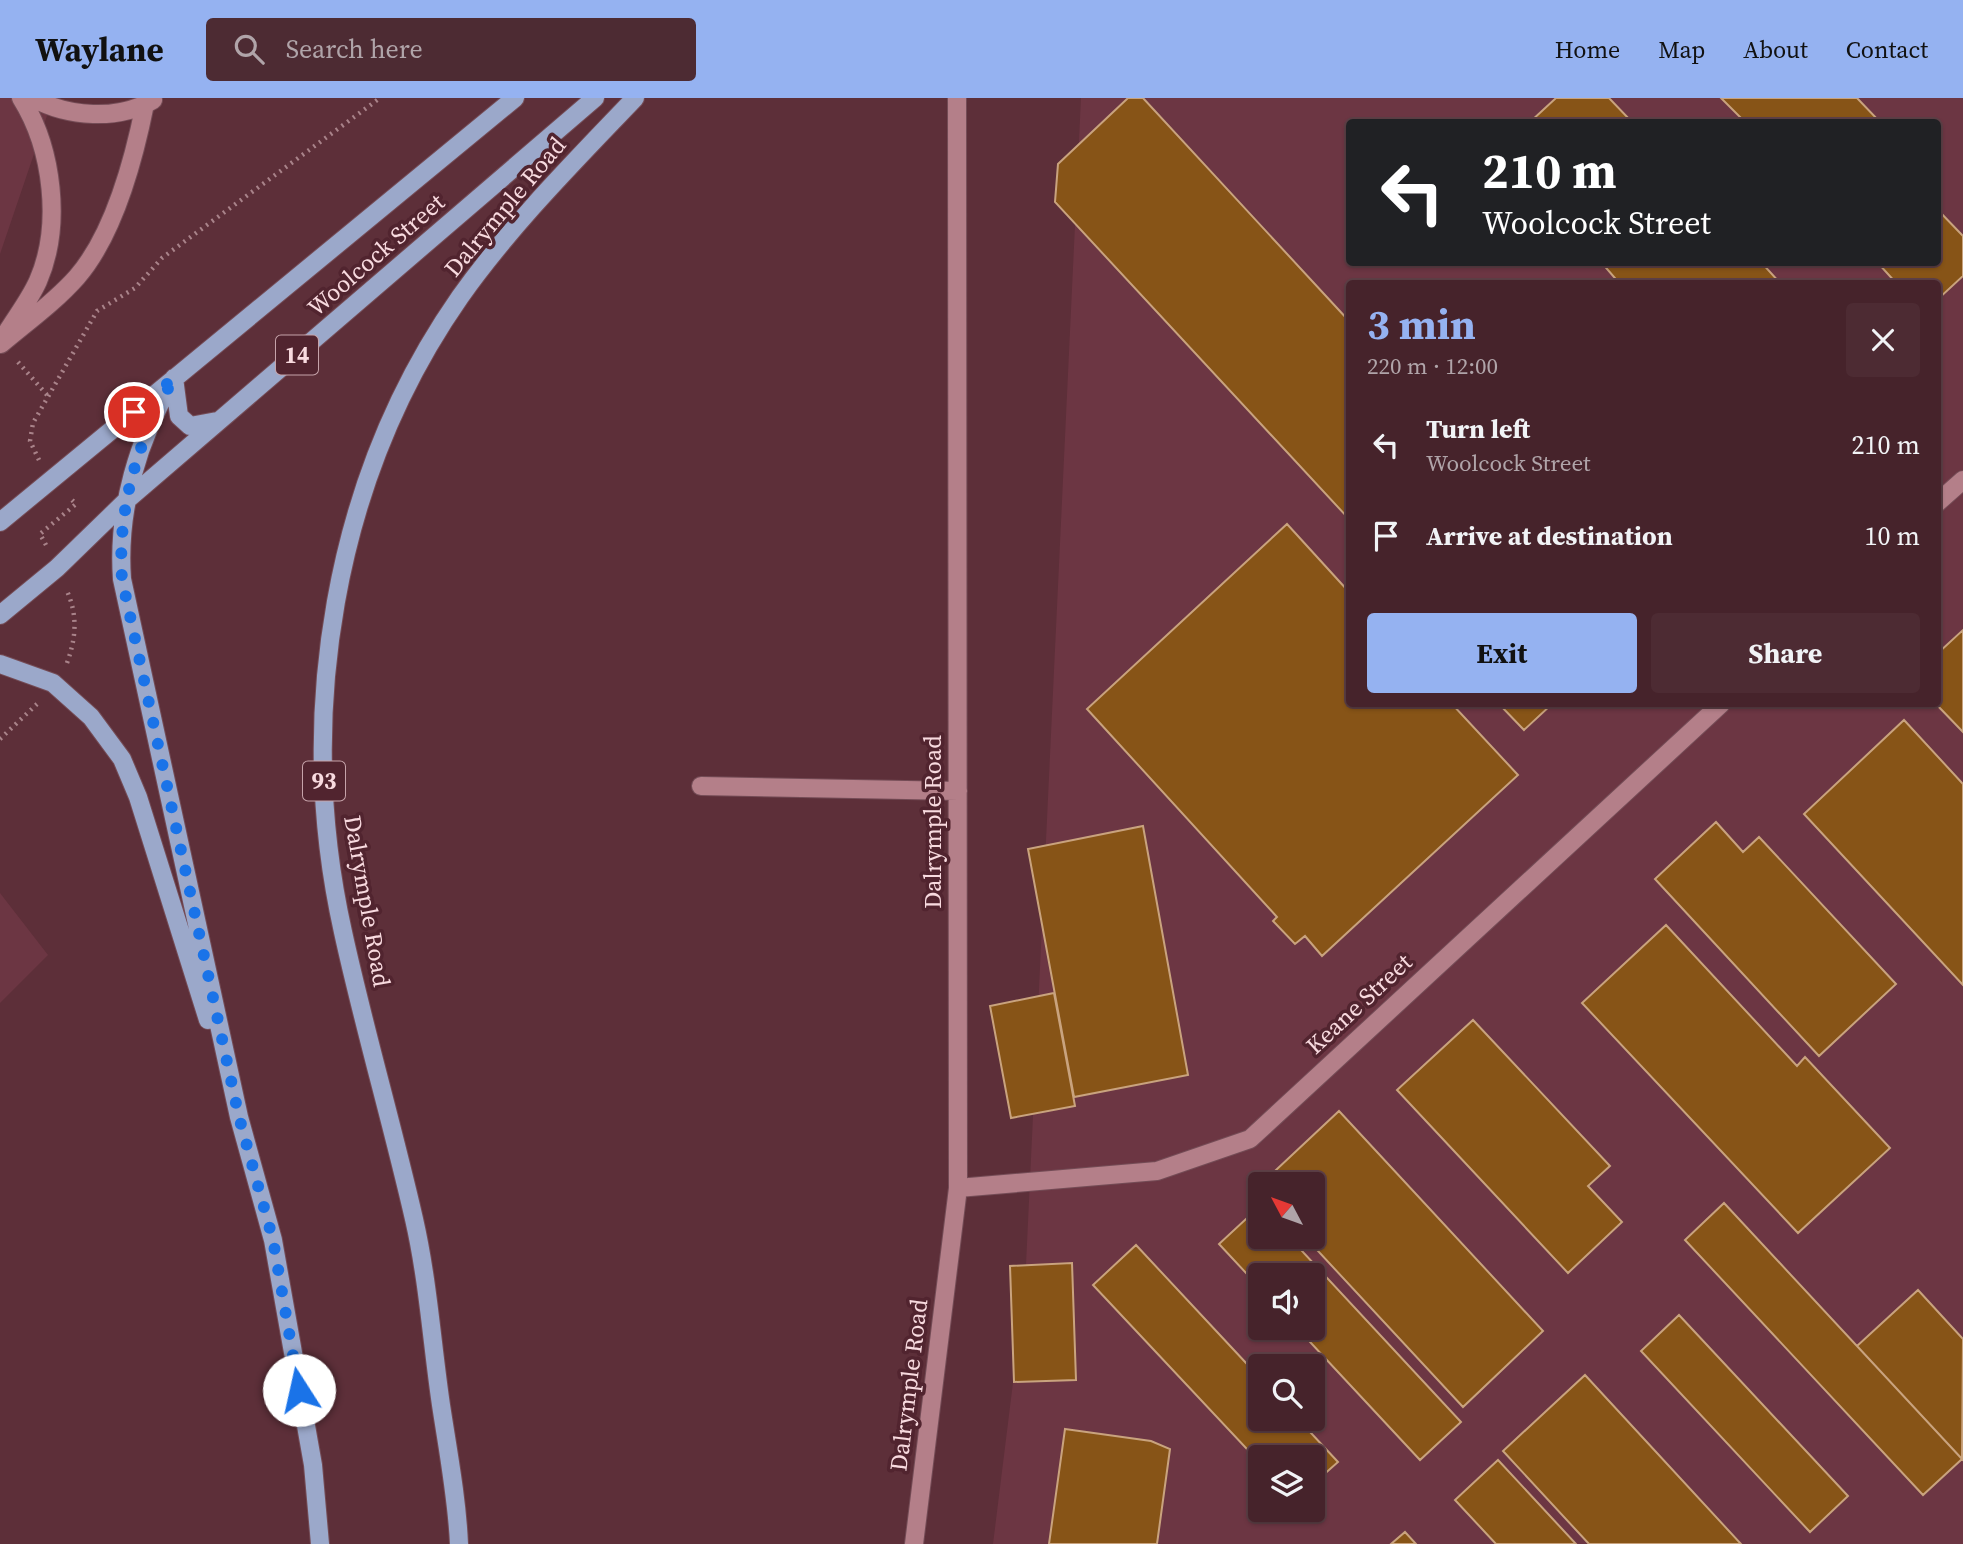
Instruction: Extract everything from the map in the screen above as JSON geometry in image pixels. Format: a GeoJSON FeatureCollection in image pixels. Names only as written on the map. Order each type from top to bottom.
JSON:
{"type":"FeatureCollection","features":[{"type":"Feature","properties":{"kind":"main road"},"geometry":{"type":"LineString","coordinates":[[485,122],[508,98]]}},
{"type":"Feature","properties":{"kind":"main road","name":"Woolcock Street"},"geometry":{"type":"LineString","coordinates":[[0,522],[515,98]]}},
{"type":"Feature","properties":{"kind":"main road","name":"Woolcock Street"},"geometry":{"type":"LineString","coordinates":[[0,615],[57,568],[127,500],[595,98]]}},
{"type":"Feature","properties":{"kind":"main road","name":"Dalrymple Road"},"geometry":{"type":"LineString","coordinates":[[459,1544],[415,1224],[342,929],[327,836],[322,743],[328,649],[345,556],[373,466],[411,380],[459,299],[516,225],[635,98]]}},
{"type":"Feature","properties":{"kind":"main road"},"geometry":{"type":"LineString","coordinates":[[174,378],[179,416],[190,426],[223,419]]}},
{"type":"Feature","properties":{"kind":"main road"},"geometry":{"type":"LineString","coordinates":[[174,378],[154,412],[138,457],[121,531],[122,579],[239,1117]]}},
{"type":"Feature","properties":{"kind":"main road"},"geometry":{"type":"LineString","coordinates":[[0,664],[53,683],[91,717],[122,759],[138,797],[239,1117],[273,1240],[313,1465],[320,1544]]}},
{"type":"Feature","properties":{"kind":"street"},"geometry":{"type":"LineString","coordinates":[[0,344],[38,282],[48,247],[52,213],[43,152],[21,98]]}},
{"type":"Feature","properties":{"kind":"street"},"geometry":{"type":"LineString","coordinates":[[0,344],[58,297],[79,274],[98,244],[134,160],[151,101],[92,115],[68,111],[33,98]]}},
{"type":"Feature","properties":{"kind":"street","name":"Dalrymple Road"},"geometry":{"type":"LineString","coordinates":[[914,1544],[958,1188],[957,98]]}},
{"type":"Feature","properties":{"kind":"street"},"geometry":{"type":"LineString","coordinates":[[1941,499],[1963,480]]}},
{"type":"Feature","properties":{"kind":"street","name":"Keane Street"},"geometry":{"type":"LineString","coordinates":[[958,1188],[1157,1171],[1250,1139],[1718,707]]}},
{"type":"Feature","properties":{"kind":"street"},"geometry":{"type":"LineString","coordinates":[[701,786],[958,791]]}},
{"type":"Feature","properties":{"kind":"path"},"geometry":{"type":"LineString","coordinates":[[0,344],[48,395]]}},
{"type":"Feature","properties":{"kind":"shaded area"},"geometry":{"type":"Polygon","coordinates":[[[0,98],[53,98],[0,254],[0,98]]]}},
{"type":"Feature","properties":{"kind":"shaded area"},"geometry":{"type":"Polygon","coordinates":[[[1081,98],[1963,98],[1963,1544],[993,1544],[1025,1286],[1081,98]]]}},
{"type":"Feature","properties":{"kind":"shaded area"},"geometry":{"type":"Polygon","coordinates":[[[0,893],[48,955],[0,1003],[0,893]]]}},
{"type":"Feature","properties":{"kind":"building"},"geometry":{"type":"Polygon","coordinates":[[[1128,98],[1143,98],[1346,318],[1346,516],[1055,202],[1058,164],[1128,98]]]}},
{"type":"Feature","properties":{"kind":"building"},"geometry":{"type":"Polygon","coordinates":[[[1556,98],[1609,98],[1629,119],[1533,119],[1556,98]]]}},
{"type":"Feature","properties":{"kind":"building"},"geometry":{"type":"Polygon","coordinates":[[[1721,98],[1857,98],[1877,119],[1742,119],[1721,98]]]}},
{"type":"Feature","properties":{"kind":"building"},"geometry":{"type":"Polygon","coordinates":[[[1941,213],[1963,236],[1963,276],[1941,296],[1941,280],[1893,280],[1881,266],[1941,266],[1941,213]]]}},
{"type":"Feature","properties":{"kind":"building"},"geometry":{"type":"Polygon","coordinates":[[[1604,266],[1765,266],[1777,280],[1617,280],[1604,266]]]}},
{"type":"Feature","properties":{"kind":"building"},"geometry":{"type":"Polygon","coordinates":[[[1287,524],[1346,589],[1346,707],[1455,707],[1518,775],[1322,956],[1305,936],[1295,944],[1273,921],[1277,917],[1087,709],[1287,524]]]}},
{"type":"Feature","properties":{"kind":"building"},"geometry":{"type":"Polygon","coordinates":[[[1963,630],[1963,732],[1939,707],[1941,707],[1941,650],[1963,630]]]}},
{"type":"Feature","properties":{"kind":"building"},"geometry":{"type":"Polygon","coordinates":[[[1502,707],[1549,707],[1524,730],[1502,707]]]}},
{"type":"Feature","properties":{"kind":"building"},"geometry":{"type":"Polygon","coordinates":[[[1904,720],[1963,784],[1963,985],[1804,814],[1904,720]]]}},
{"type":"Feature","properties":{"kind":"building"},"geometry":{"type":"Polygon","coordinates":[[[1716,822],[1743,852],[1759,837],[1896,984],[1819,1056],[1655,879],[1716,822]]]}},
{"type":"Feature","properties":{"kind":"building"},"geometry":{"type":"Polygon","coordinates":[[[1143,826],[1188,1075],[1074,1097],[1028,849],[1143,826]]]}},
{"type":"Feature","properties":{"kind":"building"},"geometry":{"type":"Polygon","coordinates":[[[1666,925],[1797,1066],[1805,1057],[1890,1148],[1798,1233],[1582,1003],[1666,925]]]}},
{"type":"Feature","properties":{"kind":"building"},"geometry":{"type":"Polygon","coordinates":[[[1054,993],[1075,1106],[1011,1118],[990,1006],[1054,993]]]}},
{"type":"Feature","properties":{"kind":"building"},"geometry":{"type":"Polygon","coordinates":[[[1473,1020],[1610,1166],[1588,1186],[1622,1222],[1568,1273],[1397,1090],[1473,1020]]]}},
{"type":"Feature","properties":{"kind":"building"},"geometry":{"type":"Polygon","coordinates":[[[1339,1111],[1543,1331],[1463,1407],[1317,1250],[1325,1250],[1325,1172],[1274,1172],[1339,1111]]]}},
{"type":"Feature","properties":{"kind":"building"},"geometry":{"type":"Polygon","coordinates":[[[1724,1203],[1962,1459],[1923,1495],[1685,1240],[1724,1203]]]}},
{"type":"Feature","properties":{"kind":"building"},"geometry":{"type":"Polygon","coordinates":[[[1248,1217],[1248,1250],[1301,1250],[1313,1263],[1248,1263],[1248,1275],[1219,1244],[1248,1217]]]}},
{"type":"Feature","properties":{"kind":"building"},"geometry":{"type":"Polygon","coordinates":[[[1136,1245],[1248,1365],[1248,1431],[1309,1431],[1322,1445],[1248,1445],[1248,1450],[1093,1285],[1136,1245]]]}},
{"type":"Feature","properties":{"kind":"building"},"geometry":{"type":"Polygon","coordinates":[[[1072,1263],[1076,1380],[1014,1382],[1010,1266],[1072,1263]]]}},
{"type":"Feature","properties":{"kind":"building"},"geometry":{"type":"Polygon","coordinates":[[[1325,1276],[1461,1422],[1420,1460],[1325,1358],[1325,1354],[1321,1354],[1308,1340],[1325,1340],[1325,1276]]]}},
{"type":"Feature","properties":{"kind":"building"},"geometry":{"type":"Polygon","coordinates":[[[1918,1290],[1963,1339],[1962,1459],[1857,1346],[1918,1290]]]}},
{"type":"Feature","properties":{"kind":"building"},"geometry":{"type":"Polygon","coordinates":[[[1679,1315],[1848,1496],[1810,1532],[1641,1351],[1679,1315]]]}},
{"type":"Feature","properties":{"kind":"building"},"geometry":{"type":"Polygon","coordinates":[[[1585,1375],[1741,1544],[1589,1544],[1503,1451],[1585,1375]]]}},
{"type":"Feature","properties":{"kind":"building"},"geometry":{"type":"Polygon","coordinates":[[[1065,1429],[1151,1441],[1170,1449],[1157,1544],[1049,1544],[1065,1429]]]}},
{"type":"Feature","properties":{"kind":"building"},"geometry":{"type":"Polygon","coordinates":[[[1325,1448],[1338,1462],[1325,1474],[1325,1448]]]}},
{"type":"Feature","properties":{"kind":"building"},"geometry":{"type":"Polygon","coordinates":[[[1498,1460],[1576,1544],[1496,1544],[1455,1500],[1498,1460]]]}},
{"type":"Feature","properties":{"kind":"building"},"geometry":{"type":"Polygon","coordinates":[[[1405,1532],[1416,1544],[1391,1544],[1405,1532]]]}},
{"type":"Feature","properties":{"kind":"route"},"geometry":{"type":"LineString","coordinates":[[134,412],[174,378],[154,412],[138,457],[121,531],[122,579],[239,1117],[273,1240],[299,1390]]}}]}
